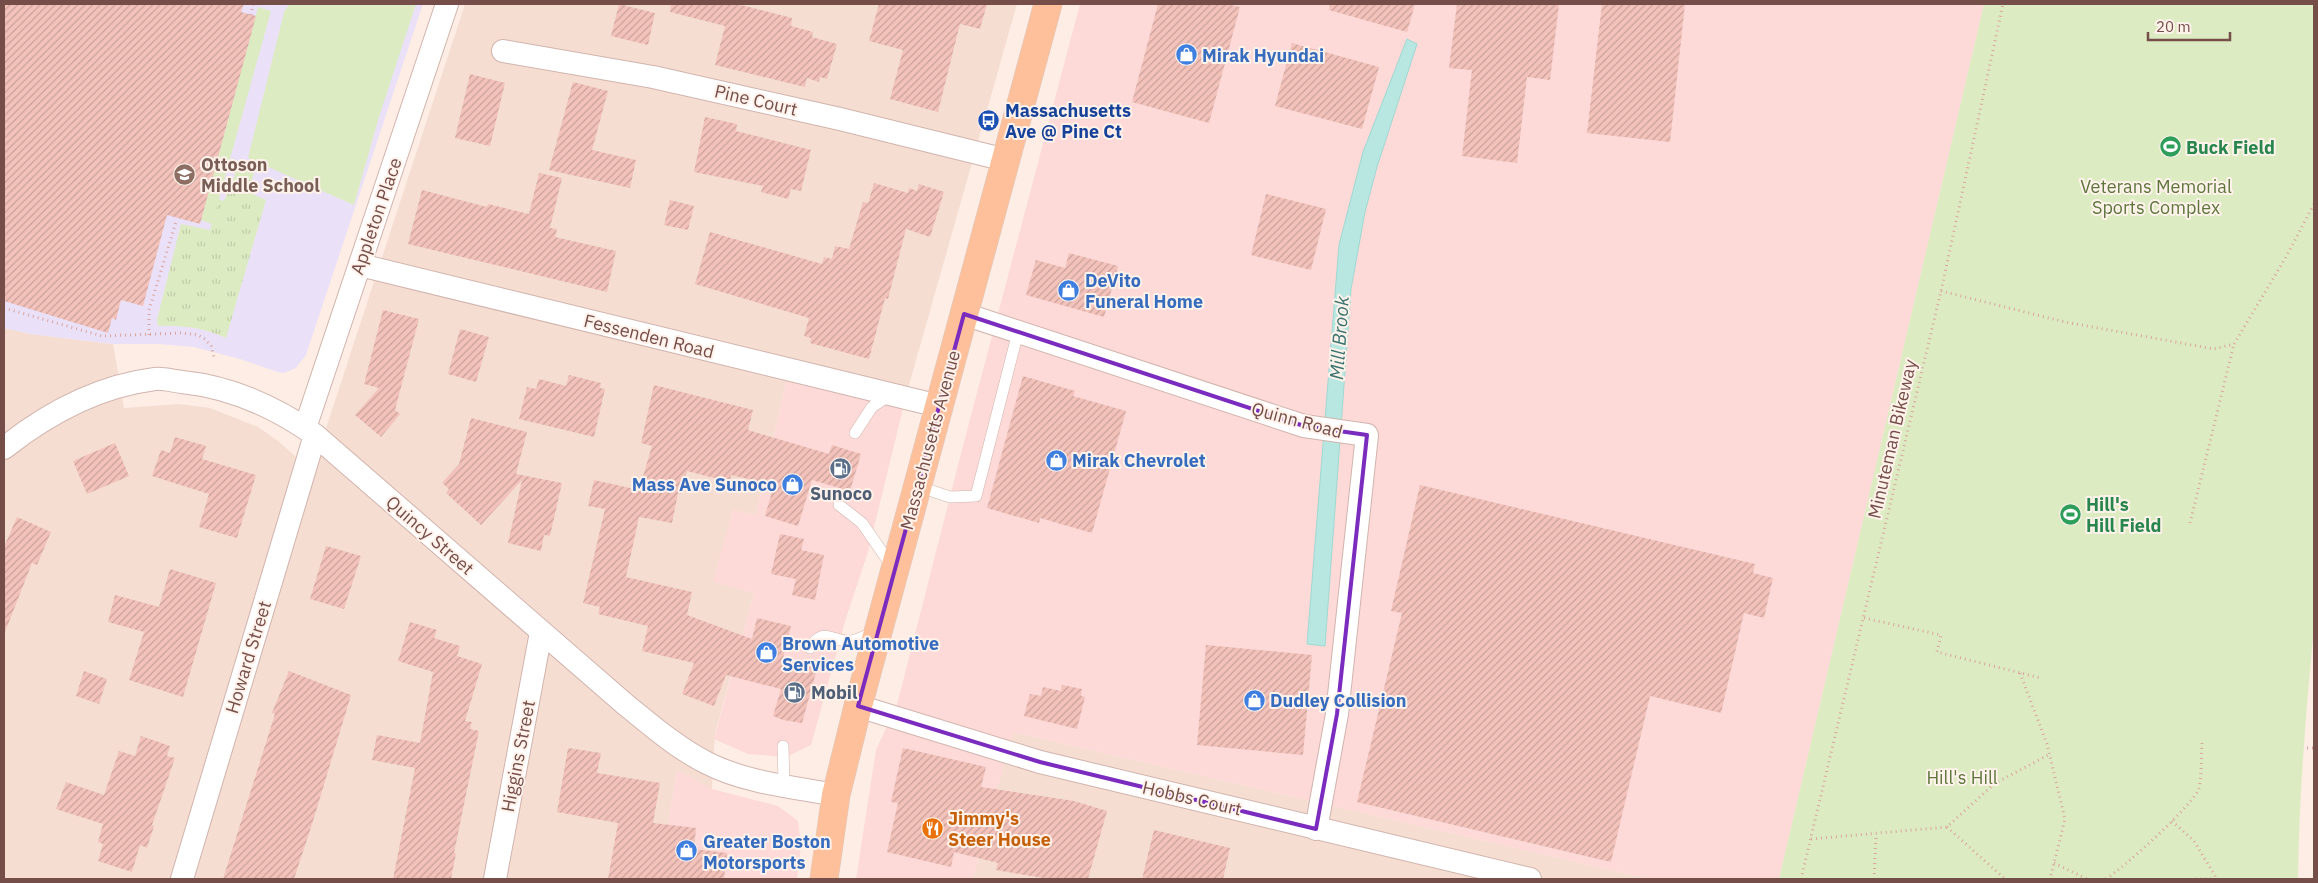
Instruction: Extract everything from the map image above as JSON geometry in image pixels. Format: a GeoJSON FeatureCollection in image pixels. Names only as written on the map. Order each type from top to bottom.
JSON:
{"type":"FeatureCollection","features":[{"type":"Feature","properties":{"kind":"main road","name":"Massachusetts Avenue"},"geometry":{"type":"LineString","coordinates":[[824,879],[836,796],[858,706],[1048,4]]}},
{"type":"Feature","properties":{"kind":"street","name":"Appleton Place"},"geometry":{"type":"LineString","coordinates":[[310,432],[360,265],[447,4]]}},
{"type":"Feature","properties":{"kind":"street","name":"Pine Court"},"geometry":{"type":"LineString","coordinates":[[503,51],[653,77],[840,118],[1006,160]]}},
{"type":"Feature","properties":{"kind":"street","name":"Fessenden Road"},"geometry":{"type":"LineString","coordinates":[[360,265],[939,406]]}},
{"type":"Feature","properties":{"kind":"street","name":"Quinn Road"},"geometry":{"type":"LineString","coordinates":[[964,314],[1317,429],[1367,435],[1337,714],[1316,829]]}},
{"type":"Feature","properties":{"kind":"street","name":"Quincy Street"},"geometry":{"type":"LineString","coordinates":[[4,448],[22,433],[66,407],[111,388],[157,379],[202,384],[245,396],[274,408],[310,432],[626,705],[670,740],[707,763],[746,778],[836,796]]}},
{"type":"Feature","properties":{"kind":"street","name":"Howard Street"},"geometry":{"type":"LineString","coordinates":[[182,879],[310,432]]}},
{"type":"Feature","properties":{"kind":"street","name":"Higgins Street"},"geometry":{"type":"LineString","coordinates":[[495,879],[541,632]]}},
{"type":"Feature","properties":{"kind":"street","name":"Hobbs Court"},"geometry":{"type":"LineString","coordinates":[[858,706],[1040,762],[1530,879]]}},
{"type":"Feature","properties":{"kind":"lane"},"geometry":{"type":"LineString","coordinates":[[917,486],[950,496],[976,496],[1018,332]]}},
{"type":"Feature","properties":{"kind":"lane"},"geometry":{"type":"LineString","coordinates":[[855,433],[872,407],[892,394]]}},
{"type":"Feature","properties":{"kind":"lane"},"geometry":{"type":"LineString","coordinates":[[839,505],[862,523],[886,556],[894,571]]}},
{"type":"Feature","properties":{"kind":"lane"},"geometry":{"type":"LineString","coordinates":[[810,648],[818,637],[823,635],[852,641],[878,630]]}},
{"type":"Feature","properties":{"kind":"lane"},"geometry":{"type":"LineString","coordinates":[[783,746],[784,785]]}},
{"type":"Feature","properties":{"kind":"path"},"geometry":{"type":"LineString","coordinates":[[251,15],[253,4]]}},
{"type":"Feature","properties":{"kind":"path","name":"Minuteman Bikeway"},"geometry":{"type":"LineString","coordinates":[[1802,879],[1941,291],[2003,4]]}},
{"type":"Feature","properties":{"kind":"path"},"geometry":{"type":"LineString","coordinates":[[2190,523],[2234,344],[2286,257],[2314,204]]}},
{"type":"Feature","properties":{"kind":"path"},"geometry":{"type":"LineString","coordinates":[[149,335],[150,310],[176,222]]}},
{"type":"Feature","properties":{"kind":"path"},"geometry":{"type":"LineString","coordinates":[[1941,291],[2065,322],[2132,336],[2214,350],[2234,344]]}},
{"type":"Feature","properties":{"kind":"path"},"geometry":{"type":"LineString","coordinates":[[4,308],[102,336],[184,333],[198,335],[211,346],[214,357]]}},
{"type":"Feature","properties":{"kind":"path"},"geometry":{"type":"LineString","coordinates":[[1864,618],[1942,635],[1937,652],[2041,678]]}},
{"type":"Feature","properties":{"kind":"path"},"geometry":{"type":"LineString","coordinates":[[2020,673],[2050,754],[2065,819],[2050,879]]}},
{"type":"Feature","properties":{"kind":"path"},"geometry":{"type":"LineString","coordinates":[[2106,879],[2121,870],[2172,821],[2199,790],[2202,742]]}},
{"type":"Feature","properties":{"kind":"path"},"geometry":{"type":"LineString","coordinates":[[2307,748],[2314,748]]}},
{"type":"Feature","properties":{"kind":"path"},"geometry":{"type":"LineString","coordinates":[[1811,839],[1947,827],[1994,784],[2050,754]]}},
{"type":"Feature","properties":{"kind":"path"},"geometry":{"type":"LineString","coordinates":[[2172,821],[2194,841],[2215,879],[2195,879]]}},
{"type":"Feature","properties":{"kind":"path"},"geometry":{"type":"LineString","coordinates":[[1947,827],[2006,879]]}},
{"type":"Feature","properties":{"kind":"path"},"geometry":{"type":"LineString","coordinates":[[1874,879],[1876,834]]}},
{"type":"Feature","properties":{"kind":"path"},"geometry":{"type":"LineString","coordinates":[[2054,863],[2087,879]]}},
{"type":"Feature","properties":{"kind":"highlighted area"},"geometry":{"type":"Polygon","coordinates":[[[964,314],[1304,426],[1367,435],[1337,714],[1316,829],[1040,762],[858,706],[964,314]]]}},
{"type":"Feature","properties":{"kind":"shaded area","name":"Ottoson Middle School"},"geometry":{"type":"Polygon","coordinates":[[[4,4],[423,4],[306,355],[296,368],[284,373],[278,372],[240,359],[194,347],[159,344],[113,344],[30,334],[4,328],[4,4]]]}},
{"type":"Feature","properties":{"kind":"shaded area"},"geometry":{"type":"Polygon","coordinates":[[[465,4],[1017,4],[907,392],[791,361],[756,515],[733,510],[714,582],[754,593],[715,733],[712,789],[677,770],[659,879],[4,879],[4,328],[30,334],[113,344],[124,408],[179,404],[210,408],[258,427],[278,441],[312,471],[465,4]]]}},
{"type":"Feature","properties":{"kind":"shaded area"},"geometry":{"type":"Polygon","coordinates":[[[1080,4],[1984,4],[1779,879],[1649,879],[1013,732],[973,879],[856,879],[876,750],[897,705],[964,442],[1080,4]]]}},
{"type":"Feature","properties":{"kind":"shaded area"},"geometry":{"type":"Polygon","coordinates":[[[791,361],[907,392],[868,552],[846,618],[811,745],[786,757],[748,754],[714,739],[754,593],[713,582],[733,510],[756,515],[791,361]]]}},
{"type":"Feature","properties":{"kind":"shaded area"},"geometry":{"type":"Polygon","coordinates":[[[1013,732],[1649,879],[973,879],[1013,732]]]}},
{"type":"Feature","properties":{"kind":"shaded area"},"geometry":{"type":"Polygon","coordinates":[[[677,770],[712,789],[778,806],[798,821],[801,847],[797,879],[659,879],[677,770]]]}},
{"type":"Feature","properties":{"kind":"green space"},"geometry":{"type":"Polygon","coordinates":[[[289,4],[416,4],[379,117],[354,205],[248,158],[284,12],[289,4]]]}},
{"type":"Feature","properties":{"kind":"green space"},"geometry":{"type":"Polygon","coordinates":[[[1984,4],[2314,4],[2314,627],[2303,753],[2298,879],[1779,879],[1984,4]]]}},
{"type":"Feature","properties":{"kind":"green space"},"geometry":{"type":"Polygon","coordinates":[[[258,7],[271,11],[212,224],[201,220],[258,7]]]}},
{"type":"Feature","properties":{"kind":"green space"},"geometry":{"type":"Polygon","coordinates":[[[237,161],[244,161],[256,167],[248,192],[266,200],[226,338],[193,328],[158,326],[157,320],[181,224],[210,230],[218,199],[224,201],[234,177],[237,161]]]}},
{"type":"Feature","properties":{"kind":"water","name":"Mill Brook"},"geometry":{"type":"Polygon","coordinates":[[[1407,39],[1417,44],[1377,167],[1365,212],[1351,289],[1325,646],[1307,644],[1339,245],[1363,152],[1407,39]]]}},
{"type":"Feature","properties":{"kind":"building"},"geometry":{"type":"Polygon","coordinates":[[[4,4],[244,4],[241,12],[256,16],[200,224],[167,215],[143,306],[121,300],[116,320],[112,318],[108,333],[4,301],[4,4]]]}},
{"type":"Feature","properties":{"kind":"building"},"geometry":{"type":"Polygon","coordinates":[[[619,4],[655,13],[648,45],[611,36],[619,4]]]}},
{"type":"Feature","properties":{"kind":"building"},"geometry":{"type":"Polygon","coordinates":[[[671,4],[737,4],[792,18],[791,26],[813,32],[812,37],[837,44],[827,79],[820,77],[819,82],[807,78],[805,87],[715,65],[725,26],[670,12],[671,4]]]}},
{"type":"Feature","properties":{"kind":"building"},"geometry":{"type":"Polygon","coordinates":[[[879,4],[987,4],[980,29],[960,24],[938,112],[890,99],[903,50],[869,41],[879,4]]]}},
{"type":"Feature","properties":{"kind":"building","name":"Mirak Hyundai"},"geometry":{"type":"Polygon","coordinates":[[[1158,4],[1226,4],[1240,7],[1209,123],[1132,102],[1158,4]]]}},
{"type":"Feature","properties":{"kind":"building"},"geometry":{"type":"Polygon","coordinates":[[[1330,4],[1415,4],[1407,32],[1329,10],[1330,4]]]}},
{"type":"Feature","properties":{"kind":"building"},"geometry":{"type":"Polygon","coordinates":[[[1457,4],[1559,4],[1550,80],[1527,77],[1517,163],[1462,156],[1472,70],[1449,68],[1457,4]]]}},
{"type":"Feature","properties":{"kind":"building"},"geometry":{"type":"Polygon","coordinates":[[[1602,4],[1685,4],[1670,142],[1587,133],[1602,4]]]}},
{"type":"Feature","properties":{"kind":"building"},"geometry":{"type":"Polygon","coordinates":[[[1292,43],[1379,67],[1362,129],[1275,106],[1292,43]]]}},
{"type":"Feature","properties":{"kind":"building"},"geometry":{"type":"Polygon","coordinates":[[[470,74],[505,83],[490,146],[455,138],[470,74]]]}},
{"type":"Feature","properties":{"kind":"building"},"geometry":{"type":"Polygon","coordinates":[[[573,82],[608,91],[592,150],[636,160],[630,188],[549,170],[573,82]]]}},
{"type":"Feature","properties":{"kind":"building"},"geometry":{"type":"Polygon","coordinates":[[[705,117],[737,124],[736,131],[811,150],[801,191],[791,189],[788,199],[761,192],[763,186],[694,172],[705,117]]]}},
{"type":"Feature","properties":{"kind":"building"},"geometry":{"type":"Polygon","coordinates":[[[539,173],[562,178],[550,228],[557,229],[555,237],[616,251],[607,292],[408,244],[422,190],[487,207],[488,204],[529,214],[539,173]]]}},
{"type":"Feature","properties":{"kind":"building"},"geometry":{"type":"Polygon","coordinates":[[[874,183],[908,193],[909,188],[917,191],[919,184],[944,192],[930,237],[906,229],[888,299],[885,298],[869,359],[810,343],[811,338],[804,336],[809,318],[695,284],[710,232],[822,264],[824,257],[832,259],[835,246],[849,249],[863,202],[868,203],[874,183]]]}},
{"type":"Feature","properties":{"kind":"building"},"geometry":{"type":"Polygon","coordinates":[[[1266,194],[1326,209],[1311,270],[1251,255],[1266,194]]]}},
{"type":"Feature","properties":{"kind":"building"},"geometry":{"type":"Polygon","coordinates":[[[670,200],[694,206],[688,230],[664,225],[670,200]]]}},
{"type":"Feature","properties":{"kind":"building","name":"DeVito Funeral Home"},"geometry":{"type":"Polygon","coordinates":[[[1069,253],[1118,266],[1104,317],[1026,295],[1036,260],[1065,268],[1069,253]]]}},
{"type":"Feature","properties":{"kind":"building"},"geometry":{"type":"Polygon","coordinates":[[[383,310],[419,319],[395,410],[400,414],[381,437],[355,415],[379,388],[364,384],[383,310]]]}},
{"type":"Feature","properties":{"kind":"building"},"geometry":{"type":"Polygon","coordinates":[[[460,329],[489,337],[476,382],[448,374],[460,329]]]}},
{"type":"Feature","properties":{"kind":"building"},"geometry":{"type":"Polygon","coordinates":[[[569,375],[601,383],[600,388],[605,389],[594,437],[519,419],[527,387],[536,389],[539,379],[566,386],[569,375]]]}},
{"type":"Feature","properties":{"kind":"building","name":"Mirak Chevrolet"},"geometry":{"type":"Polygon","coordinates":[[[1023,376],[1075,391],[1073,396],[1126,411],[1092,533],[1040,518],[1039,523],[987,508],[1023,376]]]}},
{"type":"Feature","properties":{"kind":"building"},"geometry":{"type":"Polygon","coordinates":[[[654,385],[753,410],[748,430],[829,454],[832,445],[861,454],[850,491],[812,480],[798,526],[765,516],[774,485],[731,475],[730,482],[687,471],[681,494],[678,493],[672,523],[639,517],[626,577],[692,592],[687,615],[752,639],[757,618],[791,626],[783,658],[817,669],[802,723],[783,720],[773,716],[781,689],[726,675],[714,706],[682,694],[694,663],[642,651],[648,626],[598,614],[600,607],[583,603],[605,509],[588,506],[594,480],[639,490],[652,446],[641,443],[654,385]]]}},
{"type":"Feature","properties":{"kind":"building"},"geometry":{"type":"Polygon","coordinates":[[[471,418],[527,432],[516,474],[562,483],[550,536],[544,535],[541,551],[508,543],[522,480],[481,525],[446,493],[449,489],[442,483],[459,464],[471,418]]]}},
{"type":"Feature","properties":{"kind":"building"},"geometry":{"type":"Polygon","coordinates":[[[175,437],[206,446],[202,459],[256,475],[237,538],[199,527],[209,494],[152,476],[161,450],[170,453],[175,437]]]}},
{"type":"Feature","properties":{"kind":"building"},"geometry":{"type":"Polygon","coordinates":[[[115,443],[129,476],[87,494],[73,461],[115,443]]]}},
{"type":"Feature","properties":{"kind":"building"},"geometry":{"type":"Polygon","coordinates":[[[1420,485],[1755,564],[1753,573],[1773,578],[1764,618],[1744,613],[1721,713],[1650,696],[1611,862],[1357,802],[1402,613],[1391,611],[1420,485]]]}},
{"type":"Feature","properties":{"kind":"building"},"geometry":{"type":"Polygon","coordinates":[[[17,517],[51,532],[37,565],[32,563],[5,632],[4,547],[17,517]]]}},
{"type":"Feature","properties":{"kind":"building"},"geometry":{"type":"Polygon","coordinates":[[[780,534],[804,539],[801,550],[824,555],[815,600],[792,595],[796,579],[771,574],[780,534]]]}},
{"type":"Feature","properties":{"kind":"building"},"geometry":{"type":"Polygon","coordinates":[[[326,546],[361,556],[344,609],[310,599],[326,546]]]}},
{"type":"Feature","properties":{"kind":"building"},"geometry":{"type":"Polygon","coordinates":[[[170,569],[216,583],[183,697],[129,680],[144,632],[108,622],[115,595],[159,607],[170,569]]]}},
{"type":"Feature","properties":{"kind":"building"},"geometry":{"type":"Polygon","coordinates":[[[410,622],[437,630],[434,638],[460,646],[457,656],[482,664],[465,721],[472,722],[470,729],[479,731],[454,853],[456,853],[451,879],[393,879],[415,768],[372,760],[377,735],[420,743],[433,672],[398,661],[410,622]]]}},
{"type":"Feature","properties":{"kind":"building","name":"Dudley Collision"},"geometry":{"type":"Polygon","coordinates":[[[1206,645],[1312,655],[1303,755],[1197,745],[1206,645]]]}},
{"type":"Feature","properties":{"kind":"building"},"geometry":{"type":"Polygon","coordinates":[[[84,671],[107,679],[99,704],[76,696],[84,671]]]}},
{"type":"Feature","properties":{"kind":"building"},"geometry":{"type":"Polygon","coordinates":[[[289,671],[351,695],[313,821],[294,879],[223,879],[275,714],[272,713],[289,671]]]}},
{"type":"Feature","properties":{"kind":"building"},"geometry":{"type":"Polygon","coordinates":[[[1062,685],[1082,689],[1081,696],[1085,697],[1077,729],[1024,716],[1030,694],[1041,696],[1043,687],[1061,691],[1062,685]]]}},
{"type":"Feature","properties":{"kind":"building"},"geometry":{"type":"Polygon","coordinates":[[[141,736],[170,746],[167,756],[175,758],[152,825],[154,826],[147,848],[140,845],[132,872],[98,861],[103,844],[98,842],[103,824],[56,809],[66,782],[104,795],[119,751],[135,756],[141,736]]]}},
{"type":"Feature","properties":{"kind":"building"},"geometry":{"type":"Polygon","coordinates":[[[568,748],[601,753],[597,773],[660,783],[653,823],[696,828],[694,849],[727,853],[724,879],[608,879],[618,823],[557,812],[568,748]]]}},
{"type":"Feature","properties":{"kind":"building"},"geometry":{"type":"Polygon","coordinates":[[[903,748],[986,767],[981,787],[1074,801],[1107,811],[1088,879],[1049,879],[996,870],[998,863],[954,852],[951,867],[887,852],[898,803],[891,802],[903,748]]]}},
{"type":"Feature","properties":{"kind":"building"},"geometry":{"type":"Polygon","coordinates":[[[1154,830],[1230,848],[1223,879],[1142,879],[1154,830]]]}},
{"type":"Feature","properties":{"kind":"place","name":"Mirak Hyundai"},"geometry":{"type":"Point","coordinates":[1186,55]}},
{"type":"Feature","properties":{"kind":"place","name":"Massachusetts Ave @ Pine Ct"},"geometry":{"type":"Point","coordinates":[989,120]}},
{"type":"Feature","properties":{"kind":"place","name":"Buck Field"},"geometry":{"type":"Point","coordinates":[2170,147]}},
{"type":"Feature","properties":{"kind":"place","name":"Ottoson Middle School"},"geometry":{"type":"Point","coordinates":[185,174]}},
{"type":"Feature","properties":{"kind":"place","name":"DeVito Funeral Home"},"geometry":{"type":"Point","coordinates":[1069,290]}},
{"type":"Feature","properties":{"kind":"place","name":"Mirak Chevrolet"},"geometry":{"type":"Point","coordinates":[1056,460]}},
{"type":"Feature","properties":{"kind":"place","name":"Sunoco"},"geometry":{"type":"Point","coordinates":[841,468]}},
{"type":"Feature","properties":{"kind":"place","name":"Mass Ave Sunoco"},"geometry":{"type":"Point","coordinates":[793,484]}},
{"type":"Feature","properties":{"kind":"place","name":"Hill's Hill Field"},"geometry":{"type":"Point","coordinates":[2070,514]}},
{"type":"Feature","properties":{"kind":"place","name":"Brown Automotive Services"},"geometry":{"type":"Point","coordinates":[766,653]}},
{"type":"Feature","properties":{"kind":"place","name":"Mobil"},"geometry":{"type":"Point","coordinates":[795,692]}},
{"type":"Feature","properties":{"kind":"place","name":"Dudley Collision"},"geometry":{"type":"Point","coordinates":[1254,700]}},
{"type":"Feature","properties":{"kind":"place","name":"Jimmy's Steer House"},"geometry":{"type":"Point","coordinates":[932,828]}},
{"type":"Feature","properties":{"kind":"place","name":"Greater Boston Motorsports"},"geometry":{"type":"Point","coordinates":[687,851]}},
{"type":"Feature","properties":{"kind":"park label","name":"Veterans Memorial Sports Complex"},"geometry":{"type":"Point","coordinates":[2156,196]}},
{"type":"Feature","properties":{"kind":"park label","name":"Hill's Hill"},"geometry":{"type":"Point","coordinates":[1962,777]}}]}
